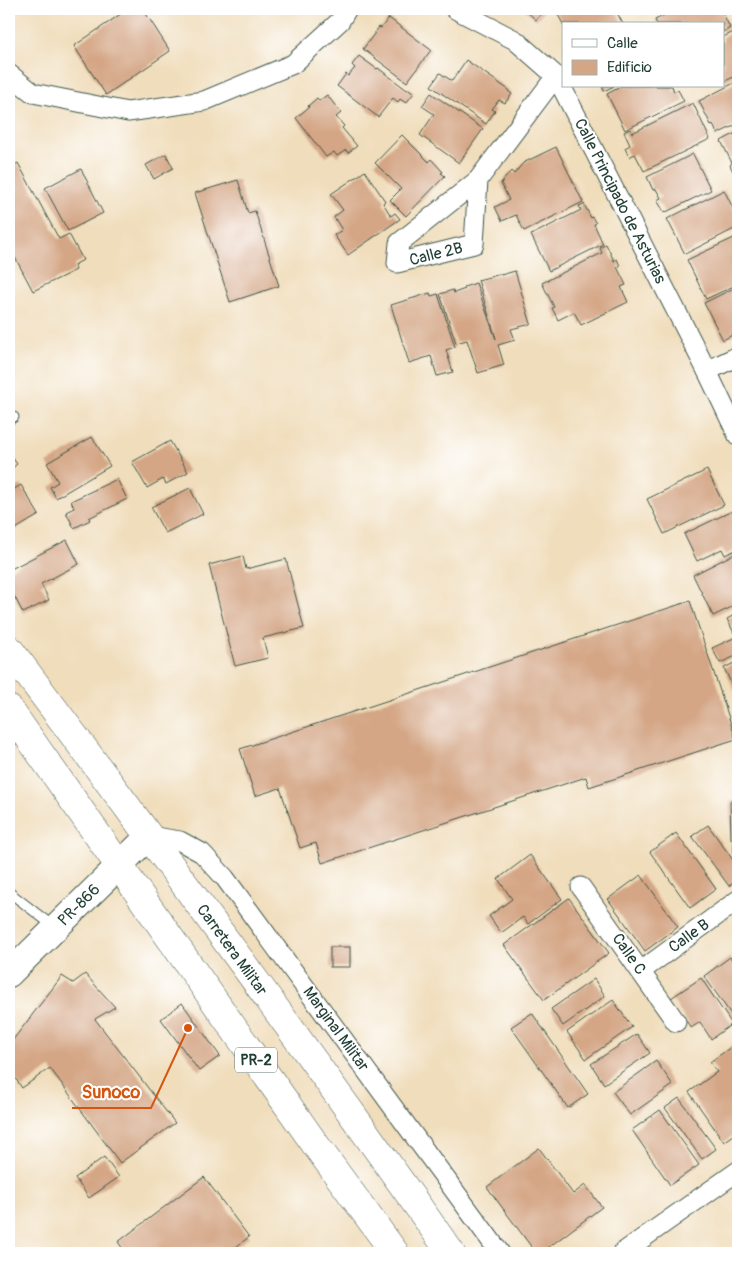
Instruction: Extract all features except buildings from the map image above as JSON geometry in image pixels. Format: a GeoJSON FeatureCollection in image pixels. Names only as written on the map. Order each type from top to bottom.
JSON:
{"type":"FeatureCollection","features":[{"type":"Feature","properties":{"kind":"main road","name":"Carretera Militar"},"geometry":{"type":"LineString","coordinates":[[9,649],[354,1115],[451,1253]]}},
{"type":"Feature","properties":{"kind":"main road","name":"PR-2"},"geometry":{"type":"LineString","coordinates":[[9,710],[309,1136],[394,1253]]}},
{"type":"Feature","properties":{"kind":"street"},"geometry":{"type":"LineString","coordinates":[[9,74],[33,93],[128,112],[204,101],[293,64],[340,20],[347,9]]}},
{"type":"Feature","properties":{"kind":"street","name":"Calle Principado de Asturias"},"geometry":{"type":"LineString","coordinates":[[455,9],[515,40],[556,76],[562,88]]}},
{"type":"Feature","properties":{"kind":"street","name":"Calle 2B"},"geometry":{"type":"LineString","coordinates":[[478,180],[474,244],[397,263],[399,243],[478,180],[556,76]]}},
{"type":"Feature","properties":{"kind":"street","name":"Calle Principado de Asturias"},"geometry":{"type":"LineString","coordinates":[[562,88],[707,371],[738,436]]}},
{"type":"Feature","properties":{"kind":"street"},"geometry":{"type":"LineString","coordinates":[[707,371],[738,356]]}},
{"type":"Feature","properties":{"kind":"street","name":"PR-866"},"geometry":{"type":"LineString","coordinates":[[9,974],[149,836]]}},
{"type":"Feature","properties":{"kind":"street","name":"Marginal Militar"},"geometry":{"type":"LineString","coordinates":[[149,836],[180,841],[202,853],[225,878],[500,1253]]}},
{"type":"Feature","properties":{"kind":"street","name":"Calle C"},"geometry":{"type":"LineString","coordinates":[[581,887],[676,1022]]}},
{"type":"Feature","properties":{"kind":"street","name":"Calle B"},"geometry":{"type":"LineString","coordinates":[[641,971],[738,900]]}},
{"type":"Feature","properties":{"kind":"street"},"geometry":{"type":"LineString","coordinates":[[622,1253],[738,1171]]}},
{"type":"Feature","properties":{"kind":"lane"},"geometry":{"type":"LineString","coordinates":[[9,892],[55,928]]}},
{"type":"Feature","properties":{"kind":"place","name":"Sunoco"},"geometry":{"type":"Point","coordinates":[188,1028]}}]}
